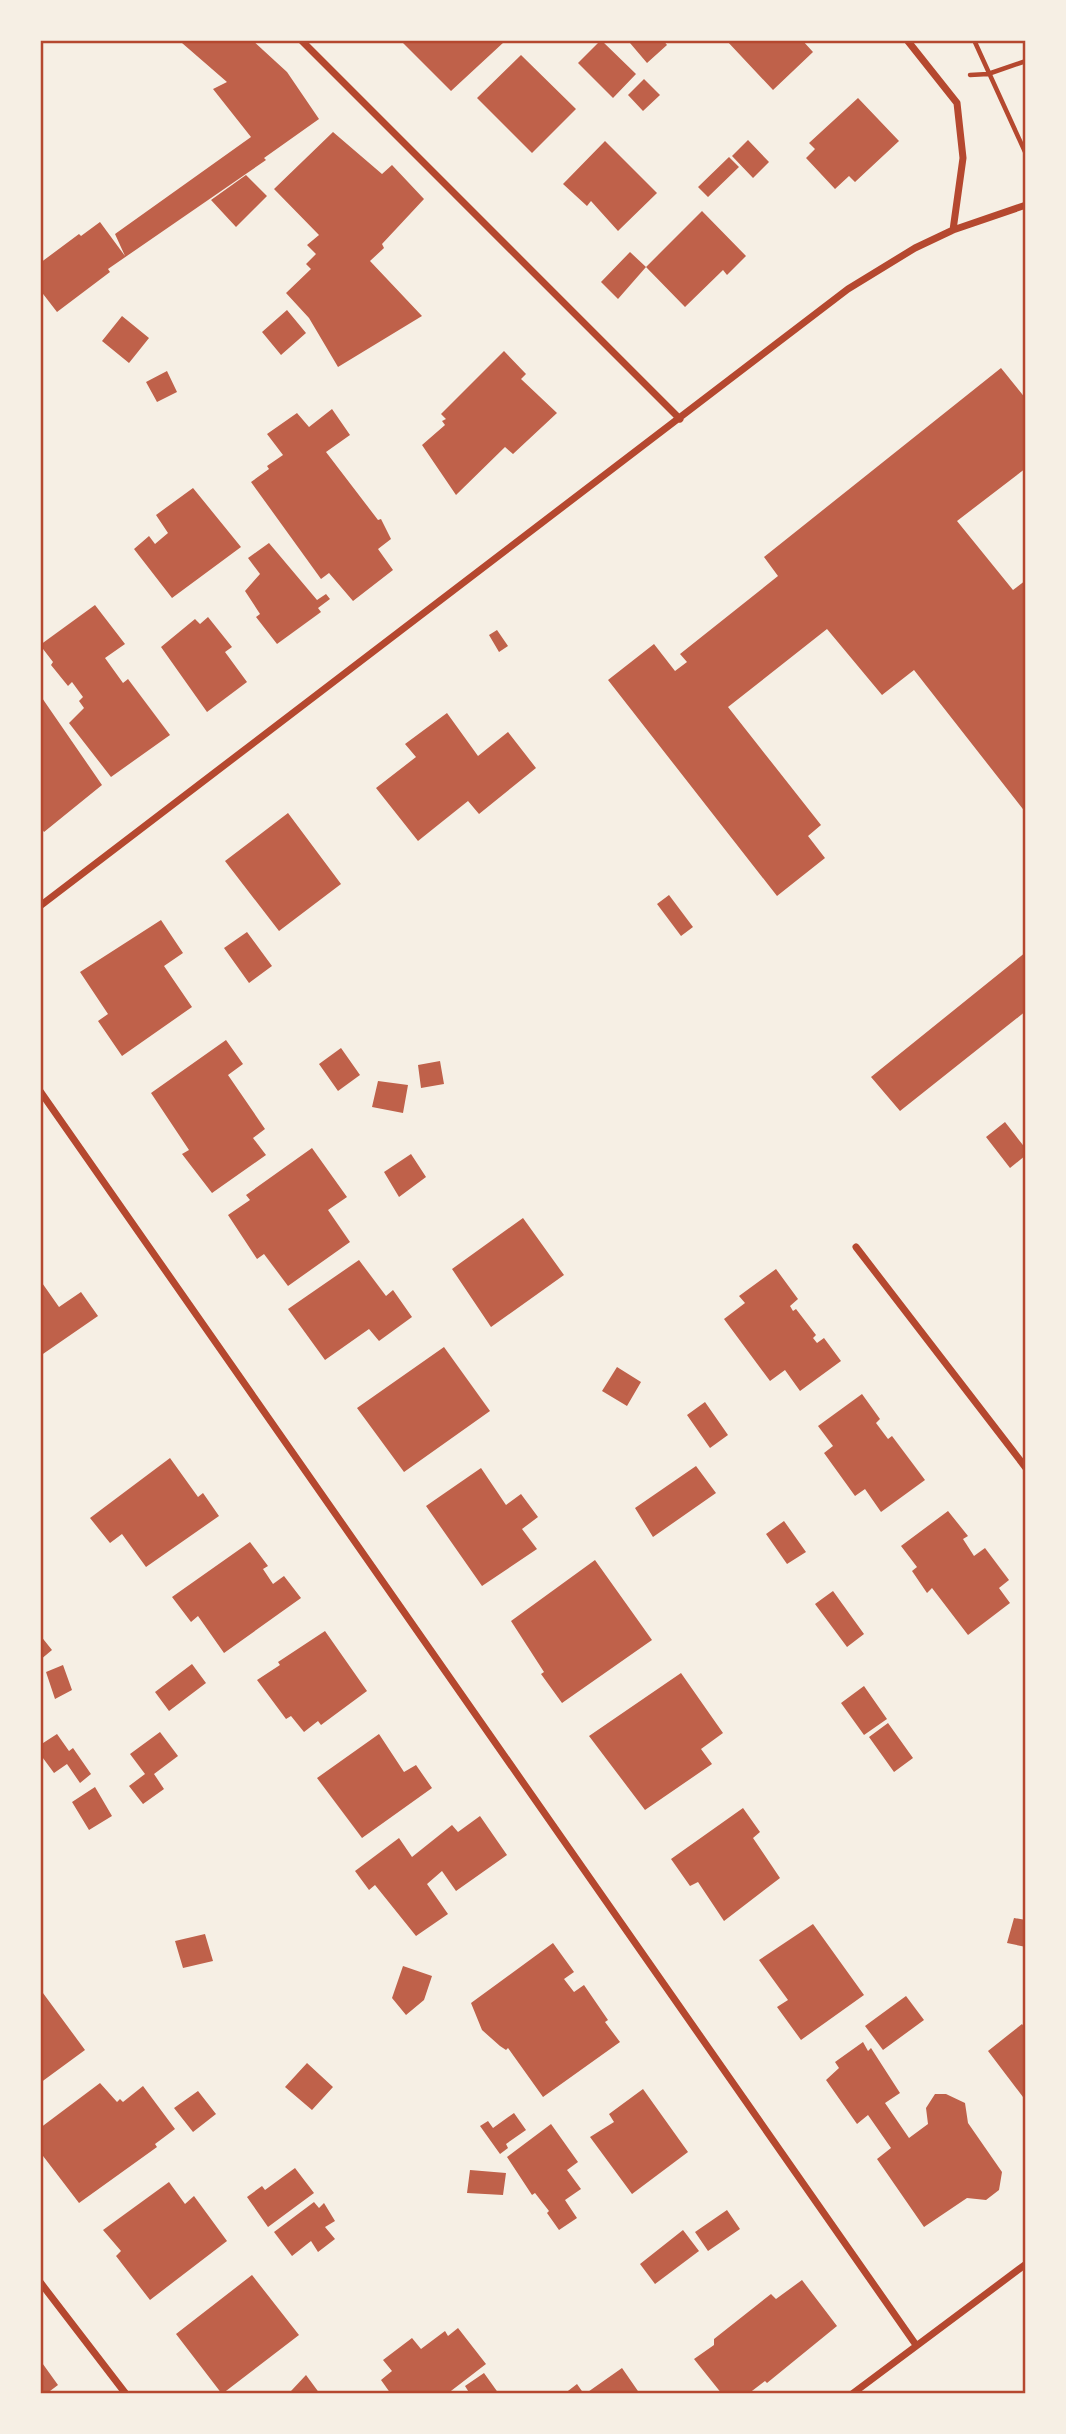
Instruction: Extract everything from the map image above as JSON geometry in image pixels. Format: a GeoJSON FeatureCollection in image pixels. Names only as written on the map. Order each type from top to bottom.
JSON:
{"type":"FeatureCollection","features":[{"type":"Feature","properties":{"kind":"street"},"geometry":{"type":"LineString","coordinates":[[301,40],[680,419]]}},
{"type":"Feature","properties":{"kind":"street"},"geometry":{"type":"LineString","coordinates":[[907,40],[957,103],[963,158],[953,230]]}},
{"type":"Feature","properties":{"kind":"street"},"geometry":{"type":"LineString","coordinates":[[40,906],[848,289],[915,248],[953,230],[1026,205]]}},
{"type":"Feature","properties":{"kind":"street"},"geometry":{"type":"LineString","coordinates":[[40,1091],[916,2345]]}},
{"type":"Feature","properties":{"kind":"street"},"geometry":{"type":"LineString","coordinates":[[856,1247],[1026,1468]]}},
{"type":"Feature","properties":{"kind":"street"},"geometry":{"type":"LineString","coordinates":[[852,2394],[1026,2264]]}},
{"type":"Feature","properties":{"kind":"street"},"geometry":{"type":"LineString","coordinates":[[40,2282],[126,2394]]}},
{"type":"Feature","properties":{"kind":"path"},"geometry":{"type":"LineString","coordinates":[[974,40],[1026,155]]}},
{"type":"Feature","properties":{"kind":"path"},"geometry":{"type":"LineString","coordinates":[[988,74],[1026,61]]}},
{"type":"Feature","properties":{"kind":"building"},"geometry":{"type":"Polygon","coordinates":[[[184,40],[252,40],[287,72],[319,119],[264,158],[266,160],[108,269],[110,272],[57,312],[40,290],[40,263],[100,222],[125,256],[115,234],[251,137],[213,89],[227,82],[182,43],[184,40]]]}},
{"type":"Feature","properties":{"kind":"building"},"geometry":{"type":"Polygon","coordinates":[[[400,40],[502,40],[504,42],[451,91],[400,40]]]}},
{"type":"Feature","properties":{"kind":"building"},"geometry":{"type":"Polygon","coordinates":[[[601,40],[636,74],[613,98],[578,63],[601,40]]]}},
{"type":"Feature","properties":{"kind":"building"},"geometry":{"type":"Polygon","coordinates":[[[633,40],[663,40],[667,45],[647,63],[630,43],[633,40]]]}},
{"type":"Feature","properties":{"kind":"building"},"geometry":{"type":"Polygon","coordinates":[[[726,40],[802,40],[813,52],[773,90],[726,40]]]}},
{"type":"Feature","properties":{"kind":"building"},"geometry":{"type":"Polygon","coordinates":[[[521,55],[576,109],[532,153],[477,98],[521,55]]]}},
{"type":"Feature","properties":{"kind":"building"},"geometry":{"type":"Polygon","coordinates":[[[644,79],[660,95],[643,111],[628,95],[644,79]]]}},
{"type":"Feature","properties":{"kind":"building"},"geometry":{"type":"Polygon","coordinates":[[[858,98],[899,141],[855,182],[849,176],[835,189],[806,158],[815,149],[809,143],[858,98]]]}},
{"type":"Feature","properties":{"kind":"building"},"geometry":{"type":"Polygon","coordinates":[[[333,132],[382,174],[392,165],[424,199],[382,244],[384,248],[370,261],[422,316],[338,367],[309,318],[286,293],[311,269],[306,264],[316,254],[307,245],[319,235],[274,189],[333,132]]]}},
{"type":"Feature","properties":{"kind":"building"},"geometry":{"type":"Polygon","coordinates":[[[748,140],[769,162],[753,178],[732,156],[748,140]]]}},
{"type":"Feature","properties":{"kind":"building"},"geometry":{"type":"Polygon","coordinates":[[[605,141],[657,193],[618,231],[591,201],[587,206],[563,184],[605,141]]]}},
{"type":"Feature","properties":{"kind":"building"},"geometry":{"type":"Polygon","coordinates":[[[729,157],[739,167],[708,197],[698,187],[729,157]]]}},
{"type":"Feature","properties":{"kind":"building"},"geometry":{"type":"Polygon","coordinates":[[[246,175],[267,196],[236,227],[211,200],[246,175]]]}},
{"type":"Feature","properties":{"kind":"building"},"geometry":{"type":"Polygon","coordinates":[[[702,211],[746,256],[727,275],[723,270],[685,307],[646,267],[702,211]]]}},
{"type":"Feature","properties":{"kind":"building"},"geometry":{"type":"Polygon","coordinates":[[[630,252],[646,267],[618,299],[601,282],[630,252]]]}},
{"type":"Feature","properties":{"kind":"building"},"geometry":{"type":"Polygon","coordinates":[[[287,310],[306,333],[281,355],[262,332],[287,310]]]}},
{"type":"Feature","properties":{"kind":"building"},"geometry":{"type":"Polygon","coordinates":[[[122,316],[149,338],[129,363],[102,341],[122,316]]]}},
{"type":"Feature","properties":{"kind":"building"},"geometry":{"type":"Polygon","coordinates":[[[504,351],[526,374],[521,379],[557,413],[513,454],[505,447],[456,495],[422,445],[445,425],[442,421],[446,419],[441,414],[504,351]]]}},
{"type":"Feature","properties":{"kind":"building"},"geometry":{"type":"Polygon","coordinates":[[[1001,368],[1026,399],[1026,468],[957,521],[1013,590],[1026,580],[1026,813],[914,670],[882,695],[827,629],[728,707],[821,825],[808,836],[825,858],[777,896],[608,680],[654,644],[675,671],[687,662],[680,654],[778,576],[764,557],[1001,368]]]}},
{"type":"Feature","properties":{"kind":"building"},"geometry":{"type":"Polygon","coordinates":[[[167,371],[177,392],[157,402],[146,382],[167,371]]]}},
{"type":"Feature","properties":{"kind":"building"},"geometry":{"type":"Polygon","coordinates":[[[332,409],[350,435],[326,452],[378,520],[381,519],[391,539],[378,549],[393,570],[353,601],[329,573],[321,579],[251,482],[283,455],[267,434],[297,413],[309,427],[332,409]]]}},
{"type":"Feature","properties":{"kind":"building"},"geometry":{"type":"Polygon","coordinates":[[[193,488],[241,547],[172,598],[134,549],[149,536],[155,544],[168,533],[156,515],[193,488]]]}},
{"type":"Feature","properties":{"kind":"building"},"geometry":{"type":"Polygon","coordinates":[[[269,543],[317,600],[326,594],[330,599],[318,608],[321,612],[277,644],[256,617],[260,614],[245,591],[260,574],[248,558],[269,543]]]}},
{"type":"Feature","properties":{"kind":"building"},"geometry":{"type":"Polygon","coordinates":[[[95,605],[125,644],[105,658],[123,683],[128,679],[170,735],[111,777],[69,723],[84,708],[79,701],[83,697],[72,682],[68,686],[51,665],[53,662],[40,645],[95,605]]]}},
{"type":"Feature","properties":{"kind":"building"},"geometry":{"type":"Polygon","coordinates":[[[208,617],[232,647],[225,652],[247,682],[207,712],[161,647],[195,619],[200,624],[208,617]]]}},
{"type":"Feature","properties":{"kind":"building"},"geometry":{"type":"Polygon","coordinates":[[[497,630],[508,646],[499,652],[489,635],[497,630]]]}},
{"type":"Feature","properties":{"kind":"building"},"geometry":{"type":"Polygon","coordinates":[[[40,695],[102,785],[44,832],[40,826],[40,695]]]}},
{"type":"Feature","properties":{"kind":"building"},"geometry":{"type":"Polygon","coordinates":[[[447,713],[478,756],[508,732],[536,768],[479,814],[468,801],[418,841],[376,788],[416,757],[405,744],[447,713]]]}},
{"type":"Feature","properties":{"kind":"building"},"geometry":{"type":"Polygon","coordinates":[[[288,813],[341,884],[279,931],[225,861],[288,813]]]}},
{"type":"Feature","properties":{"kind":"building"},"geometry":{"type":"Polygon","coordinates":[[[669,895],[693,927],[681,936],[657,904],[669,895]]]}},
{"type":"Feature","properties":{"kind":"building"},"geometry":{"type":"Polygon","coordinates":[[[161,920],[183,953],[164,966],[192,1007],[122,1056],[98,1021],[108,1014],[80,972],[161,920]]]}},
{"type":"Feature","properties":{"kind":"building"},"geometry":{"type":"Polygon","coordinates":[[[247,932],[272,966],[249,983],[224,948],[247,932]]]}},
{"type":"Feature","properties":{"kind":"building"},"geometry":{"type":"Polygon","coordinates":[[[1026,952],[1026,1011],[900,1111],[871,1077],[1026,952]]]}},
{"type":"Feature","properties":{"kind":"building"},"geometry":{"type":"Polygon","coordinates":[[[226,1040],[243,1064],[228,1075],[265,1129],[253,1138],[266,1155],[212,1193],[182,1154],[189,1150],[151,1093],[226,1040]]]}},
{"type":"Feature","properties":{"kind":"building"},"geometry":{"type":"Polygon","coordinates":[[[341,1048],[360,1075],[338,1091],[319,1064],[341,1048]]]}},
{"type":"Feature","properties":{"kind":"building"},"geometry":{"type":"Polygon","coordinates":[[[440,1061],[444,1084],[421,1088],[418,1065],[440,1061]]]}},
{"type":"Feature","properties":{"kind":"building"},"geometry":{"type":"Polygon","coordinates":[[[378,1081],[408,1085],[403,1113],[372,1107],[378,1081]]]}},
{"type":"Feature","properties":{"kind":"building"},"geometry":{"type":"Polygon","coordinates":[[[1005,1122],[1026,1149],[1026,1155],[1010,1168],[986,1137],[1005,1122]]]}},
{"type":"Feature","properties":{"kind":"building"},"geometry":{"type":"Polygon","coordinates":[[[312,1148],[347,1197],[328,1210],[350,1242],[288,1286],[264,1254],[257,1259],[228,1215],[250,1200],[246,1195],[312,1148]]]}},
{"type":"Feature","properties":{"kind":"building"},"geometry":{"type":"Polygon","coordinates":[[[411,1154],[426,1177],[399,1197],[384,1172],[411,1154]]]}},
{"type":"Feature","properties":{"kind":"building"},"geometry":{"type":"Polygon","coordinates":[[[523,1218],[564,1275],[491,1327],[452,1269],[523,1218]]]}},
{"type":"Feature","properties":{"kind":"building"},"geometry":{"type":"Polygon","coordinates":[[[359,1260],[386,1296],[393,1290],[412,1317],[379,1341],[369,1329],[325,1360],[288,1309],[359,1260]]]}},
{"type":"Feature","properties":{"kind":"building"},"geometry":{"type":"Polygon","coordinates":[[[776,1269],[798,1299],[790,1306],[793,1311],[796,1309],[816,1335],[813,1338],[817,1343],[824,1338],[841,1361],[800,1391],[785,1370],[770,1381],[724,1319],[745,1303],[739,1296],[776,1269]]]}},
{"type":"Feature","properties":{"kind":"building"},"geometry":{"type":"Polygon","coordinates":[[[40,1280],[59,1307],[81,1292],[98,1316],[40,1356],[40,1280]]]}},
{"type":"Feature","properties":{"kind":"building"},"geometry":{"type":"Polygon","coordinates":[[[444,1347],[490,1411],[404,1472],[357,1408],[444,1347]]]}},
{"type":"Feature","properties":{"kind":"building"},"geometry":{"type":"Polygon","coordinates":[[[617,1367],[641,1382],[627,1406],[602,1391],[617,1367]]]}},
{"type":"Feature","properties":{"kind":"building"},"geometry":{"type":"Polygon","coordinates":[[[862,1394],[880,1419],[876,1423],[888,1439],[892,1436],[925,1480],[881,1512],[865,1489],[855,1496],[824,1453],[833,1446],[818,1426],[862,1394]]]}},
{"type":"Feature","properties":{"kind":"building"},"geometry":{"type":"Polygon","coordinates":[[[705,1402],[728,1435],[710,1448],[687,1415],[705,1402]]]}},
{"type":"Feature","properties":{"kind":"building"},"geometry":{"type":"Polygon","coordinates":[[[170,1458],[198,1497],[203,1493],[219,1516],[146,1567],[122,1534],[110,1543],[90,1518],[170,1458]]]}},
{"type":"Feature","properties":{"kind":"building"},"geometry":{"type":"Polygon","coordinates":[[[696,1466],[716,1493],[653,1537],[635,1508],[696,1466]]]}},
{"type":"Feature","properties":{"kind":"building"},"geometry":{"type":"Polygon","coordinates":[[[481,1468],[506,1505],[521,1494],[538,1517],[522,1529],[537,1549],[482,1586],[426,1506],[481,1468]]]}},
{"type":"Feature","properties":{"kind":"building"},"geometry":{"type":"Polygon","coordinates":[[[948,1511],[968,1536],[963,1539],[974,1556],[985,1548],[1009,1580],[999,1588],[1010,1603],[968,1635],[932,1588],[927,1593],[912,1571],[917,1567],[901,1546],[948,1511]]]}},
{"type":"Feature","properties":{"kind":"building"},"geometry":{"type":"Polygon","coordinates":[[[784,1521],[806,1552],[787,1564],[766,1534],[784,1521]]]}},
{"type":"Feature","properties":{"kind":"building"},"geometry":{"type":"Polygon","coordinates":[[[250,1542],[268,1566],[263,1569],[273,1584],[284,1576],[301,1598],[224,1653],[198,1616],[191,1622],[172,1597],[250,1542]]]}},
{"type":"Feature","properties":{"kind":"building"},"geometry":{"type":"Polygon","coordinates":[[[595,1560],[652,1640],[562,1703],[541,1674],[544,1672],[511,1621],[595,1560]]]}},
{"type":"Feature","properties":{"kind":"building"},"geometry":{"type":"Polygon","coordinates":[[[833,1591],[864,1634],[847,1647],[815,1604],[833,1591]]]}},
{"type":"Feature","properties":{"kind":"building"},"geometry":{"type":"Polygon","coordinates":[[[325,1631],[367,1691],[321,1725],[318,1721],[304,1732],[291,1716],[286,1719],[257,1680],[280,1665],[278,1662],[325,1631]]]}},
{"type":"Feature","properties":{"kind":"building"},"geometry":{"type":"Polygon","coordinates":[[[40,1635],[52,1650],[40,1660],[40,1635]]]}},
{"type":"Feature","properties":{"kind":"building"},"geometry":{"type":"Polygon","coordinates":[[[192,1664],[206,1683],[169,1711],[155,1692],[192,1664]]]}},
{"type":"Feature","properties":{"kind":"building"},"geometry":{"type":"Polygon","coordinates":[[[63,1665],[72,1690],[55,1699],[46,1672],[63,1665]]]}},
{"type":"Feature","properties":{"kind":"building"},"geometry":{"type":"Polygon","coordinates":[[[681,1673],[723,1733],[701,1749],[712,1764],[645,1810],[589,1736],[681,1673]]]}},
{"type":"Feature","properties":{"kind":"building"},"geometry":{"type":"Polygon","coordinates":[[[864,1686],[887,1719],[864,1735],[841,1703],[864,1686]]]}},
{"type":"Feature","properties":{"kind":"building"},"geometry":{"type":"Polygon","coordinates":[[[888,1723],[913,1758],[894,1772],[869,1737],[888,1723]]]}},
{"type":"Feature","properties":{"kind":"building"},"geometry":{"type":"Polygon","coordinates":[[[160,1732],[178,1756],[154,1774],[164,1789],[143,1804],[129,1786],[145,1774],[130,1754],[160,1732]]]}},
{"type":"Feature","properties":{"kind":"building"},"geometry":{"type":"Polygon","coordinates":[[[57,1734],[69,1751],[73,1748],[91,1774],[80,1783],[67,1764],[54,1773],[40,1754],[40,1745],[57,1734]]]}},
{"type":"Feature","properties":{"kind":"building"},"geometry":{"type":"Polygon","coordinates":[[[379,1734],[404,1772],[416,1765],[432,1788],[362,1838],[317,1778],[379,1734]]]}},
{"type":"Feature","properties":{"kind":"building"},"geometry":{"type":"Polygon","coordinates":[[[95,1787],[112,1816],[89,1830],[72,1802],[95,1787]]]}},
{"type":"Feature","properties":{"kind":"building"},"geometry":{"type":"Polygon","coordinates":[[[743,1808],[760,1832],[753,1838],[780,1878],[724,1921],[698,1882],[690,1886],[671,1859],[743,1808]]]}},
{"type":"Feature","properties":{"kind":"building"},"geometry":{"type":"Polygon","coordinates":[[[480,1816],[507,1855],[456,1891],[442,1871],[427,1884],[448,1914],[416,1936],[375,1885],[369,1890],[355,1871],[399,1838],[412,1857],[452,1825],[458,1832],[480,1816]]]}},
{"type":"Feature","properties":{"kind":"building"},"geometry":{"type":"Polygon","coordinates":[[[1014,1918],[1026,1920],[1026,1947],[1007,1943],[1014,1918]]]}},
{"type":"Feature","properties":{"kind":"building"},"geometry":{"type":"Polygon","coordinates":[[[813,1924],[864,1995],[801,2040],[777,2007],[788,2000],[759,1960],[813,1924]]]}},
{"type":"Feature","properties":{"kind":"building"},"geometry":{"type":"Polygon","coordinates":[[[205,1934],[213,1961],[183,1968],[175,1941],[205,1934]]]}},
{"type":"Feature","properties":{"kind":"building"},"geometry":{"type":"Polygon","coordinates":[[[553,1943],[574,1972],[564,1979],[574,1992],[584,1985],[620,2042],[543,2097],[508,2048],[506,2050],[500,2046],[482,2030],[471,2003],[553,1943]]]}},
{"type":"Feature","properties":{"kind":"building"},"geometry":{"type":"Polygon","coordinates":[[[403,1966],[432,1976],[424,2000],[406,2015],[392,1998],[403,1966]]]}},
{"type":"Feature","properties":{"kind":"building"},"geometry":{"type":"Polygon","coordinates":[[[40,1989],[85,2050],[40,2083],[40,1989]]]}},
{"type":"Feature","properties":{"kind":"building"},"geometry":{"type":"Polygon","coordinates":[[[906,1996],[924,2020],[883,2050],[865,2026],[906,1996]]]}},
{"type":"Feature","properties":{"kind":"building"},"geometry":{"type":"Polygon","coordinates":[[[1022,2024],[1026,2029],[1026,2101],[988,2051],[1022,2024]]]}},
{"type":"Feature","properties":{"kind":"building"},"geometry":{"type":"Polygon","coordinates":[[[863,2042],[868,2051],[871,2048],[900,2093],[885,2103],[909,2138],[928,2124],[926,2108],[935,2094],[946,2094],[965,2103],[968,2123],[1002,2172],[999,2190],[986,2200],[967,2198],[924,2227],[877,2159],[891,2148],[868,2115],[857,2124],[826,2080],[839,2068],[835,2062],[863,2042]]]}},
{"type":"Feature","properties":{"kind":"building"},"geometry":{"type":"Polygon","coordinates":[[[307,2063],[333,2087],[312,2110],[285,2087],[307,2063]]]}},
{"type":"Feature","properties":{"kind":"building"},"geometry":{"type":"Polygon","coordinates":[[[100,2083],[117,2102],[120,2099],[123,2102],[143,2086],[175,2129],[155,2144],[157,2147],[79,2203],[40,2152],[40,2128],[100,2083]]]}},
{"type":"Feature","properties":{"kind":"building"},"geometry":{"type":"Polygon","coordinates":[[[643,2089],[688,2152],[632,2194],[590,2137],[614,2122],[609,2114],[643,2089]]]}},
{"type":"Feature","properties":{"kind":"building"},"geometry":{"type":"Polygon","coordinates":[[[198,2091],[216,2114],[193,2132],[174,2108],[198,2091]]]}},
{"type":"Feature","properties":{"kind":"building"},"geometry":{"type":"Polygon","coordinates":[[[514,2113],[526,2130],[506,2144],[508,2148],[500,2154],[480,2126],[488,2121],[493,2128],[514,2113]]]}},
{"type":"Feature","properties":{"kind":"building"},"geometry":{"type":"Polygon","coordinates":[[[551,2124],[578,2162],[567,2170],[581,2189],[565,2200],[577,2218],[559,2230],[547,2213],[549,2211],[535,2193],[532,2195],[507,2157],[551,2124]]]}},
{"type":"Feature","properties":{"kind":"building"},"geometry":{"type":"Polygon","coordinates":[[[295,2168],[314,2193],[268,2227],[247,2197],[262,2186],[265,2190],[295,2168]]]}},
{"type":"Feature","properties":{"kind":"building"},"geometry":{"type":"Polygon","coordinates":[[[470,2170],[506,2173],[503,2195],[467,2193],[470,2170]]]}},
{"type":"Feature","properties":{"kind":"building"},"geometry":{"type":"Polygon","coordinates":[[[169,2182],[185,2204],[194,2196],[227,2241],[150,2300],[116,2256],[121,2251],[103,2230],[169,2182]]]}},
{"type":"Feature","properties":{"kind":"building"},"geometry":{"type":"Polygon","coordinates":[[[314,2202],[319,2208],[324,2203],[335,2221],[325,2227],[335,2239],[318,2252],[311,2241],[292,2256],[274,2232],[314,2202]]]}},
{"type":"Feature","properties":{"kind":"building"},"geometry":{"type":"Polygon","coordinates":[[[727,2210],[740,2229],[708,2251],[695,2232],[727,2210]]]}},
{"type":"Feature","properties":{"kind":"building"},"geometry":{"type":"Polygon","coordinates":[[[683,2230],[699,2251],[655,2284],[640,2264],[683,2230]]]}},
{"type":"Feature","properties":{"kind":"building"},"geometry":{"type":"Polygon","coordinates":[[[252,2275],[299,2335],[222,2394],[176,2334],[252,2275]]]}},
{"type":"Feature","properties":{"kind":"building"},"geometry":{"type":"Polygon","coordinates":[[[802,2280],[837,2326],[767,2383],[765,2381],[748,2394],[722,2394],[694,2359],[714,2345],[714,2339],[771,2294],[776,2299],[802,2280]]]}},
{"type":"Feature","properties":{"kind":"building"},"geometry":{"type":"Polygon","coordinates":[[[458,2328],[486,2364],[447,2394],[391,2394],[381,2380],[392,2371],[383,2360],[412,2338],[421,2349],[445,2331],[448,2336],[458,2328]]]}},
{"type":"Feature","properties":{"kind":"building"},"geometry":{"type":"Polygon","coordinates":[[[40,2360],[58,2385],[46,2394],[40,2394],[40,2360]]]}},
{"type":"Feature","properties":{"kind":"building"},"geometry":{"type":"Polygon","coordinates":[[[622,2368],[640,2394],[585,2394],[622,2368]]]}},
{"type":"Feature","properties":{"kind":"building"},"geometry":{"type":"Polygon","coordinates":[[[484,2373],[499,2394],[470,2394],[465,2386],[484,2373]]]}},
{"type":"Feature","properties":{"kind":"building"},"geometry":{"type":"Polygon","coordinates":[[[306,2375],[320,2394],[287,2394],[291,2391],[306,2375]]]}},
{"type":"Feature","properties":{"kind":"building"},"geometry":{"type":"Polygon","coordinates":[[[577,2384],[584,2394],[564,2394],[577,2384]]]}}]}
